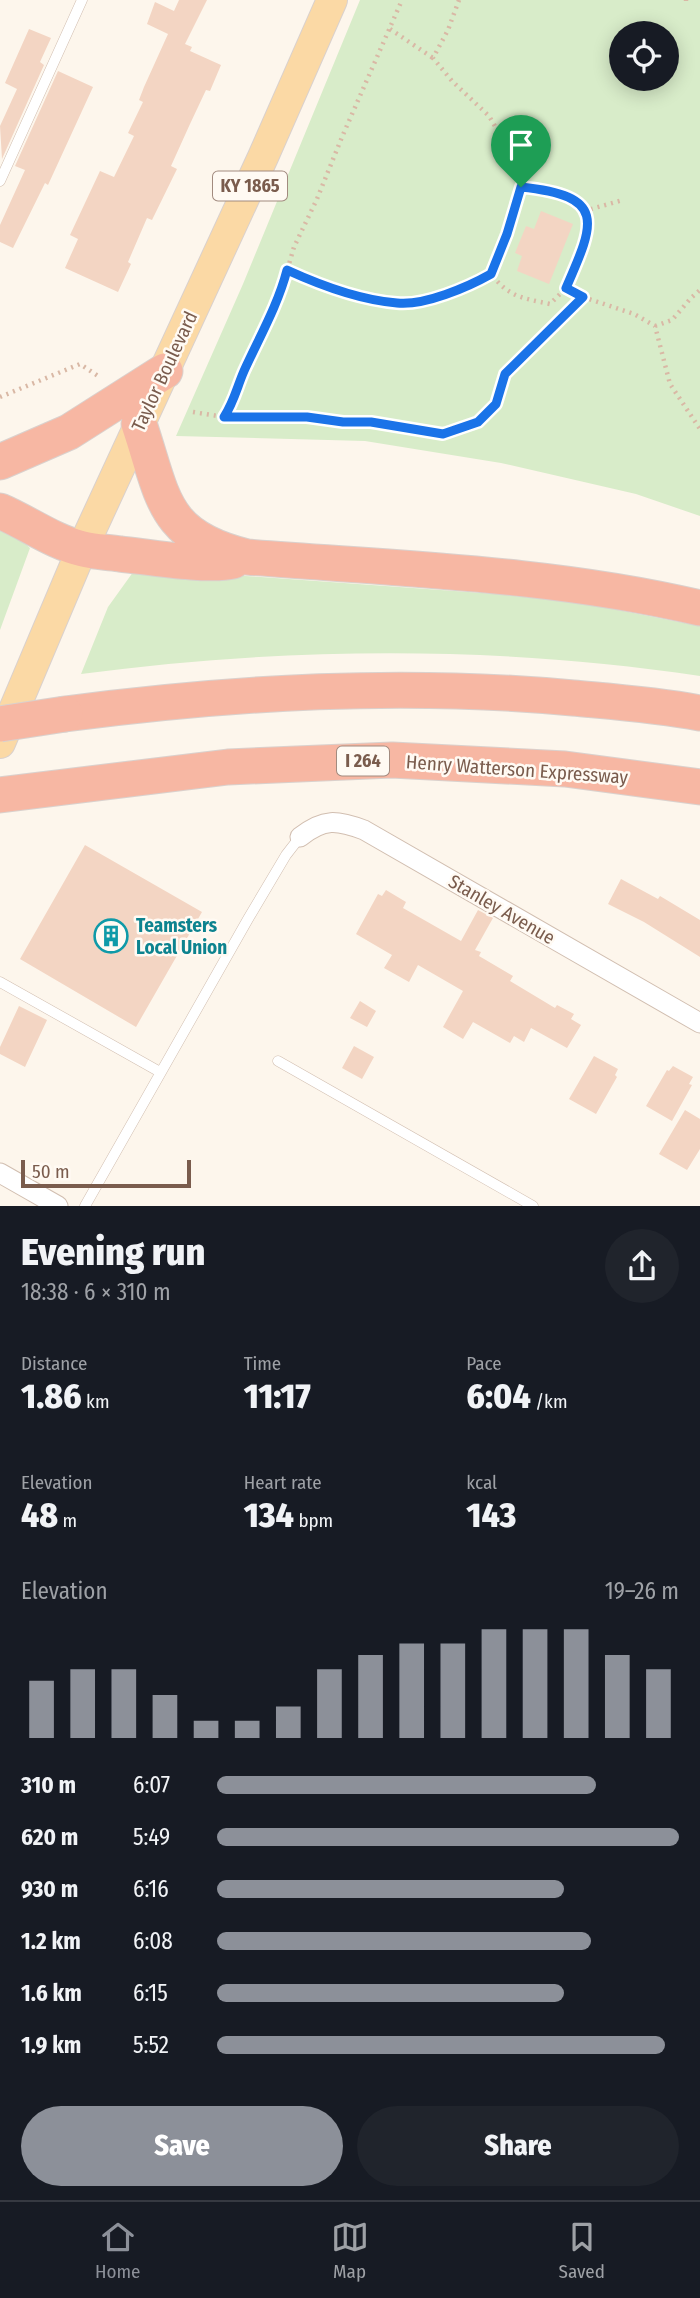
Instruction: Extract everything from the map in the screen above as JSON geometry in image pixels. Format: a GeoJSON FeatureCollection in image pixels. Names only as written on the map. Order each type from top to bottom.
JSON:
{"type":"FeatureCollection","features":[{"type":"Feature","properties":{"kind":"highway"},"geometry":{"type":"LineString","coordinates":[[0,462],[69,432],[165,371]]}},
{"type":"Feature","properties":{"kind":"highway"},"geometry":{"type":"LineString","coordinates":[[139,424],[165,502],[172,515],[188,533],[217,550],[247,557],[535,579],[645,596],[700,608]]}},
{"type":"Feature","properties":{"kind":"highway"},"geometry":{"type":"LineString","coordinates":[[0,511],[25,522],[41,533],[82,549],[224,563],[247,557]]}},
{"type":"Feature","properties":{"kind":"highway"},"geometry":{"type":"LineString","coordinates":[[0,724],[226,696],[358,690],[509,692],[700,713]]}},
{"type":"Feature","properties":{"kind":"highway","name":"Henry Watterson Expressway"},"geometry":{"type":"LineString","coordinates":[[13,793],[228,767],[392,760],[565,769],[700,787]]}},
{"type":"Feature","properties":{"kind":"main road","name":"Taylor Boulevard"},"geometry":{"type":"LineString","coordinates":[[0,743],[82,549],[332,0]]}},
{"type":"Feature","properties":{"kind":"street","name":"Stanley Avenue"},"geometry":{"type":"LineString","coordinates":[[300,837],[313,826],[339,821],[364,830],[700,1023]]}},
{"type":"Feature","properties":{"kind":"street"},"geometry":{"type":"LineString","coordinates":[[0,1173],[58,1206]]}},
{"type":"Feature","properties":{"kind":"lane"},"geometry":{"type":"LineString","coordinates":[[0,181],[82,0]]}},
{"type":"Feature","properties":{"kind":"lane"},"geometry":{"type":"LineString","coordinates":[[85,1206],[286,855],[300,837]]}},
{"type":"Feature","properties":{"kind":"lane"},"geometry":{"type":"LineString","coordinates":[[0,982],[160,1072]]}},
{"type":"Feature","properties":{"kind":"lane"},"geometry":{"type":"LineString","coordinates":[[278,1061],[533,1206]]}},
{"type":"Feature","properties":{"kind":"path"},"geometry":{"type":"LineString","coordinates":[[224,417],[232,405],[242,375],[282,288],[294,247],[402,0]]}},
{"type":"Feature","properties":{"kind":"path"},"geometry":{"type":"LineString","coordinates":[[433,58],[448,30],[459,0]]}},
{"type":"Feature","properties":{"kind":"path"},"geometry":{"type":"LineString","coordinates":[[287,270],[328,288],[400,304],[440,297],[491,274],[521,187],[505,142],[489,116],[452,81],[433,58],[390,29]]}},
{"type":"Feature","properties":{"kind":"path"},"geometry":{"type":"LineString","coordinates":[[491,274],[504,290],[528,300],[550,304],[566,288],[586,239],[589,221],[578,200],[552,190],[521,187]]}},
{"type":"Feature","properties":{"kind":"path"},"geometry":{"type":"LineString","coordinates":[[583,211],[623,200]]}},
{"type":"Feature","properties":{"kind":"path"},"geometry":{"type":"LineString","coordinates":[[566,288],[583,297],[634,314],[654,326],[670,384],[700,429]]}},
{"type":"Feature","properties":{"kind":"path"},"geometry":{"type":"LineString","coordinates":[[654,326],[672,320],[700,290]]}},
{"type":"Feature","properties":{"kind":"path"},"geometry":{"type":"LineString","coordinates":[[193,412],[224,417],[307,417],[343,422],[371,422],[443,434],[478,422],[496,404],[505,374],[583,297]]}},
{"type":"Feature","properties":{"kind":"path"},"geometry":{"type":"LineString","coordinates":[[0,397],[80,364],[105,380]]}},
{"type":"Feature","properties":{"kind":"green space"},"geometry":{"type":"Polygon","coordinates":[[[360,0],[700,0],[700,516],[636,494],[501,463],[365,441],[176,436],[243,284],[360,0]]]}},
{"type":"Feature","properties":{"kind":"green space"},"geometry":{"type":"Polygon","coordinates":[[[0,527],[10,530],[30,548],[0,630],[0,527]]]}},
{"type":"Feature","properties":{"kind":"green space"},"geometry":{"type":"Polygon","coordinates":[[[136,568],[496,594],[582,603],[700,626],[700,676],[545,659],[390,653],[235,659],[81,674],[108,607],[136,568]]]}},
{"type":"Feature","properties":{"kind":"building"},"geometry":{"type":"Polygon","coordinates":[[[179,0],[207,0],[185,44],[192,47],[190,51],[221,65],[210,91],[206,90],[171,166],[177,169],[152,220],[147,218],[118,292],[65,268],[78,239],[70,235],[100,171],[114,177],[134,136],[128,133],[143,102],[139,100],[168,34],[147,24],[155,2],[174,11],[179,0]]]}},
{"type":"Feature","properties":{"kind":"building"},"geometry":{"type":"Polygon","coordinates":[[[29,29],[51,38],[40,62],[44,65],[2,159],[0,126],[17,89],[5,83],[29,29]]]}},
{"type":"Feature","properties":{"kind":"building"},"geometry":{"type":"Polygon","coordinates":[[[58,71],[93,87],[48,185],[45,183],[13,248],[0,242],[0,225],[25,170],[15,166],[58,71]]]}},
{"type":"Feature","properties":{"kind":"building"},"geometry":{"type":"Polygon","coordinates":[[[541,211],[573,224],[549,284],[517,271],[522,256],[515,253],[526,226],[534,229],[541,211]]]}},
{"type":"Feature","properties":{"kind":"building","name":"Teamsters Local Union"},"geometry":{"type":"Polygon","coordinates":[[[85,845],[202,912],[136,1027],[20,959],[85,845]]]}},
{"type":"Feature","properties":{"kind":"building"},"geometry":{"type":"Polygon","coordinates":[[[621,879],[658,899],[660,896],[700,920],[700,957],[644,922],[608,904],[621,879]]]}},
{"type":"Feature","properties":{"kind":"building"},"geometry":{"type":"Polygon","coordinates":[[[386,890],[406,902],[403,908],[461,941],[478,910],[493,918],[475,950],[481,952],[479,956],[513,976],[510,981],[555,1008],[557,1005],[574,1014],[571,1019],[581,1025],[567,1048],[531,1028],[524,1042],[514,1036],[510,1043],[473,1022],[463,1039],[443,1027],[463,991],[418,965],[409,982],[384,968],[392,955],[356,934],[378,894],[382,896],[386,890]]]}},
{"type":"Feature","properties":{"kind":"building"},"geometry":{"type":"Polygon","coordinates":[[[360,1001],[376,1011],[367,1027],[350,1018],[360,1001]]]}},
{"type":"Feature","properties":{"kind":"building"},"geometry":{"type":"Polygon","coordinates":[[[19,1006],[47,1020],[25,1067],[0,1054],[0,1047],[19,1006]]]}},
{"type":"Feature","properties":{"kind":"building"},"geometry":{"type":"Polygon","coordinates":[[[354,1046],[374,1057],[362,1079],[342,1068],[354,1046]]]}},
{"type":"Feature","properties":{"kind":"building"},"geometry":{"type":"Polygon","coordinates":[[[594,1056],[618,1069],[615,1075],[617,1077],[596,1114],[569,1099],[594,1056]]]}},
{"type":"Feature","properties":{"kind":"building"},"geometry":{"type":"Polygon","coordinates":[[[673,1066],[693,1077],[689,1084],[692,1085],[672,1121],[646,1106],[667,1070],[673,1066]]]}},
{"type":"Feature","properties":{"kind":"building"},"geometry":{"type":"Polygon","coordinates":[[[685,1110],[700,1119],[700,1149],[687,1170],[659,1154],[685,1110]]]}},
{"type":"Feature","properties":{"kind":"place","name":"Teamsters Local Union"},"geometry":{"type":"Point","coordinates":[111,936]}},
{"type":"Feature","properties":{"kind":"route"},"geometry":{"type":"LineString","coordinates":[[521,187],[552,190],[578,200],[589,221],[586,239],[566,288],[583,297],[505,374],[496,404],[478,422],[443,434],[400,429],[371,422],[343,422],[307,417],[224,417],[232,405],[242,375],[282,288],[287,270],[328,288],[400,304],[440,297],[491,274],[521,187]]}}]}
